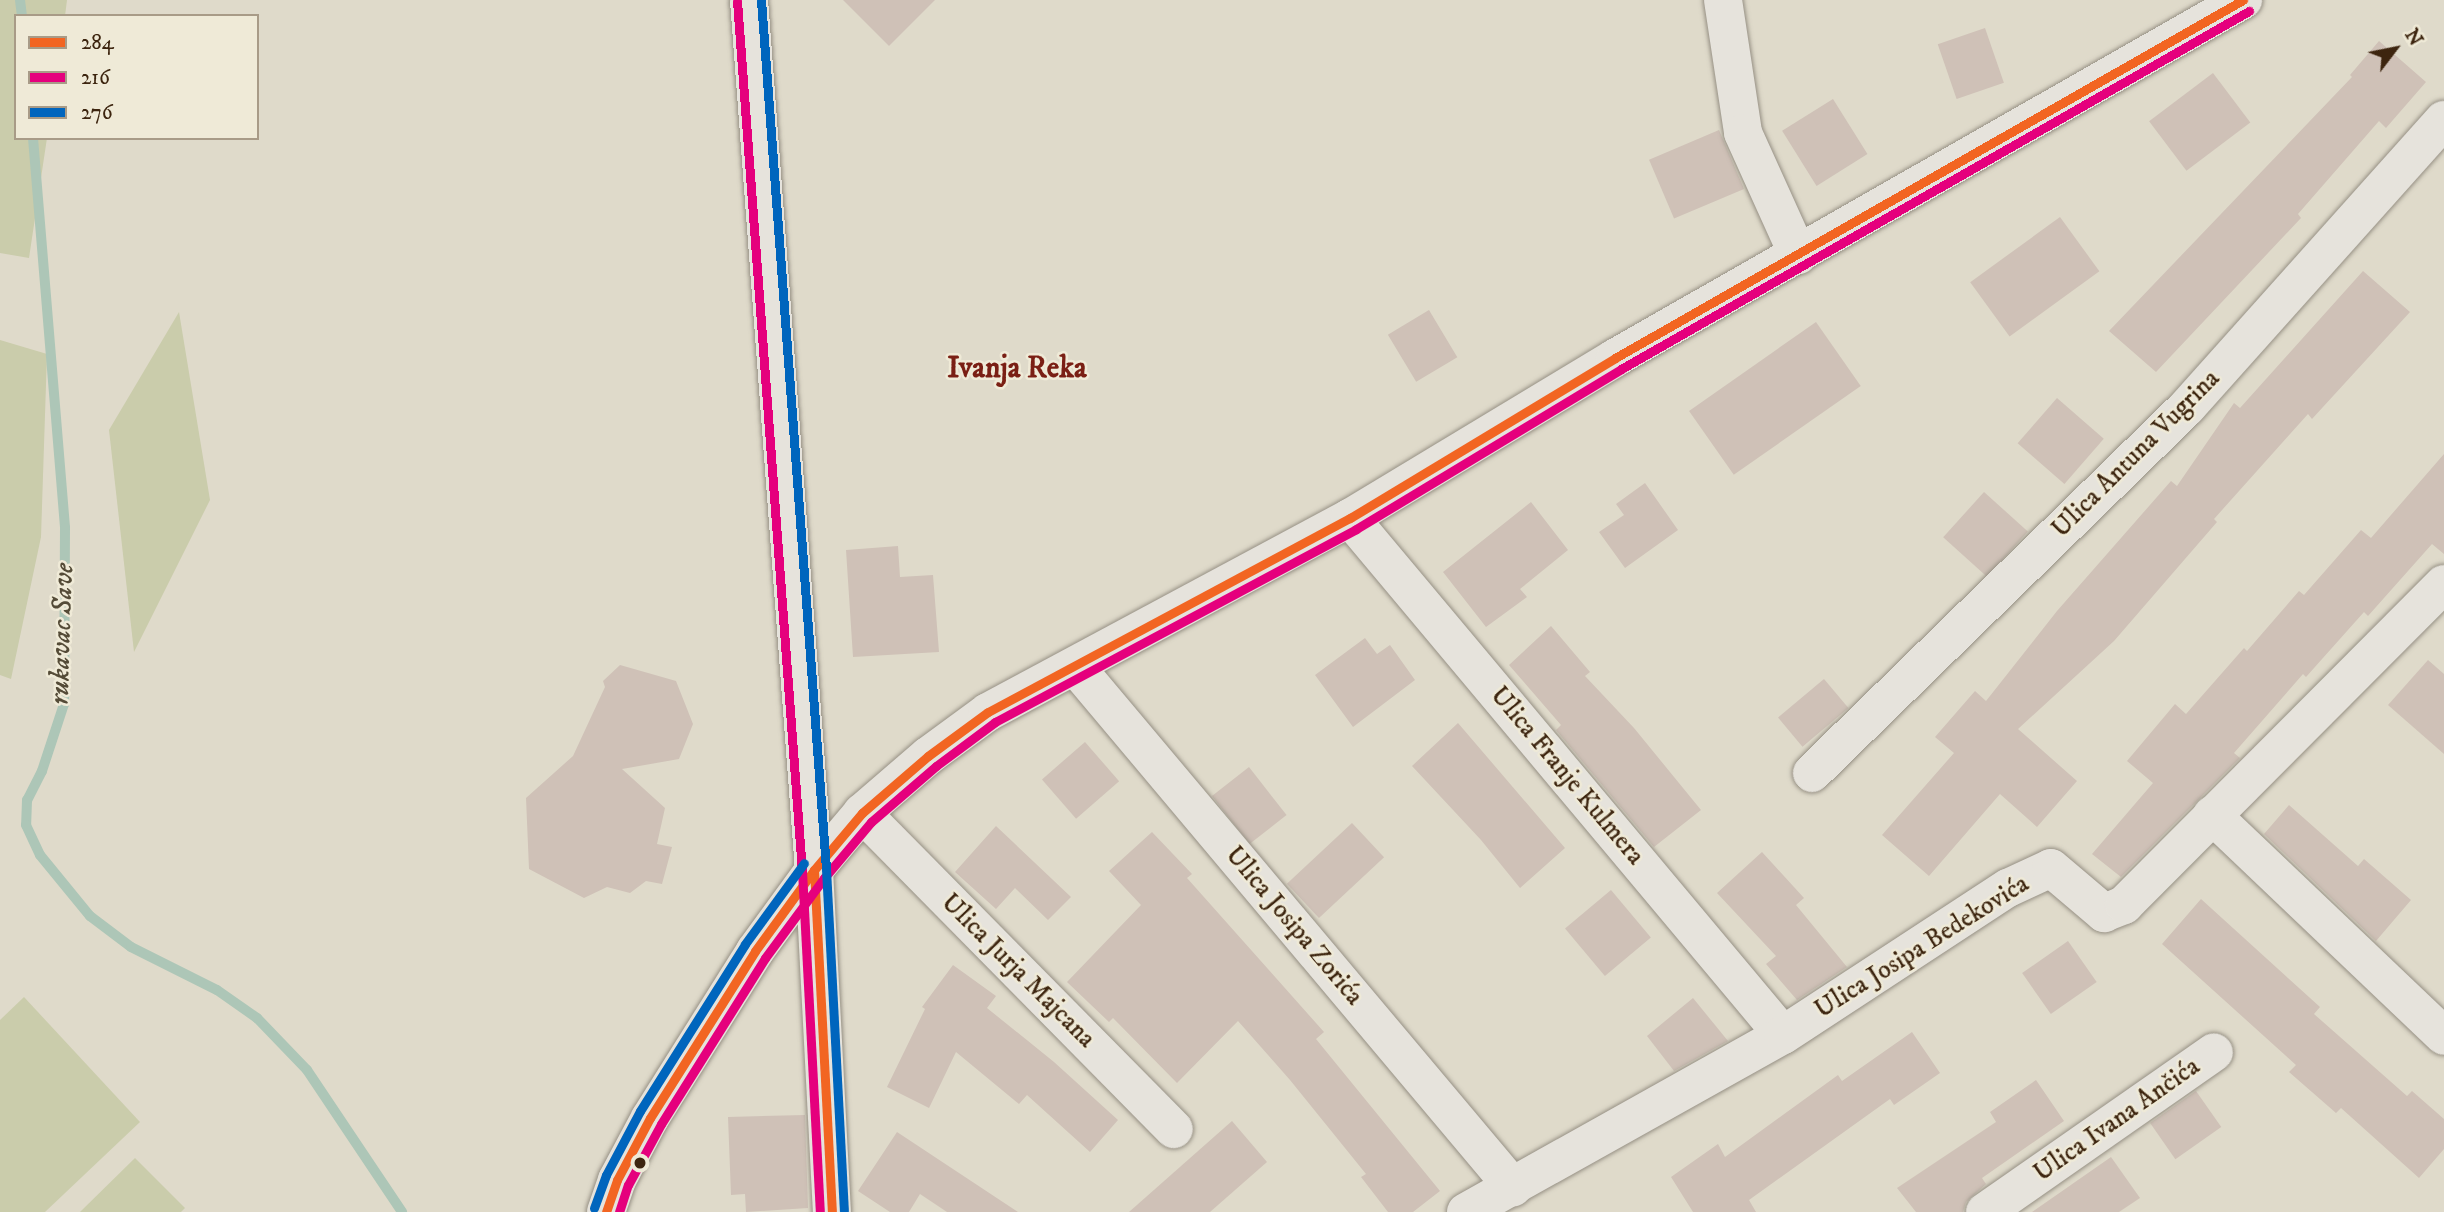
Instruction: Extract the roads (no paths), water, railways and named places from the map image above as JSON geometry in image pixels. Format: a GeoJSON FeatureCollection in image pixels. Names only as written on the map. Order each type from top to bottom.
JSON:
{"type":"FeatureCollection","features":[{"type":"Feature","properties":{"kind":"street"},"geometry":{"type":"LineString","coordinates":[[749,0],[814,870],[832,1212]]}},
{"type":"Feature","properties":{"kind":"street"},"geometry":{"type":"LineString","coordinates":[[1723,0],[1743,133],[1798,255]]}},
{"type":"Feature","properties":{"kind":"street"},"geometry":{"type":"LineString","coordinates":[[606,1212],[617,1180],[650,1118],[755,951],[814,870],[862,813],[928,755],[988,712],[1350,518],[1615,358],[2243,0]]}},
{"type":"Feature","properties":{"kind":"street","name":"Ulica Antuna Vugrina"},"geometry":{"type":"LineString","coordinates":[[1812,773],[2187,407],[2444,120]]}},
{"type":"Feature","properties":{"kind":"street","name":"Ulica Franje Kulmera"},"geometry":{"type":"LineString","coordinates":[[1350,518],[1783,1035]]}},
{"type":"Feature","properties":{"kind":"street","name":"Ulica Josipa Bedekovića"},"geometry":{"type":"LineString","coordinates":[[1466,1212],[1783,1035],[2008,888],[2051,868],[2104,914],[2124,905],[2442,588]]}},
{"type":"Feature","properties":{"kind":"street","name":"Ulica Josipa Zorića"},"geometry":{"type":"LineString","coordinates":[[1075,666],[1513,1187]]}},
{"type":"Feature","properties":{"kind":"street","name":"Ulica Jurja Majcana"},"geometry":{"type":"LineString","coordinates":[[862,813],[1174,1129]]}},
{"type":"Feature","properties":{"kind":"street"},"geometry":{"type":"LineString","coordinates":[[2212,815],[2444,1036]]}},
{"type":"Feature","properties":{"kind":"street","name":"Ulica Ivana Ančića"},"geometry":{"type":"LineString","coordinates":[[1985,1212],[2214,1052]]}},
{"type":"Feature","properties":{"kind":"waterway","name":"rukavac Save"},"geometry":{"type":"LineString","coordinates":[[20,0],[22,14]]}},
{"type":"Feature","properties":{"kind":"waterway","name":"rukavac Save"},"geometry":{"type":"LineString","coordinates":[[33,140],[65,528],[64,704],[42,771],[27,800],[26,825],[40,855],[90,916],[131,947],[217,990],[257,1018],[307,1070],[402,1212]]}},
{"type":"Feature","properties":{"kind":"district","name":"Ivanja Reka"},"geometry":{"type":"Point","coordinates":[1017,369]}}]}
